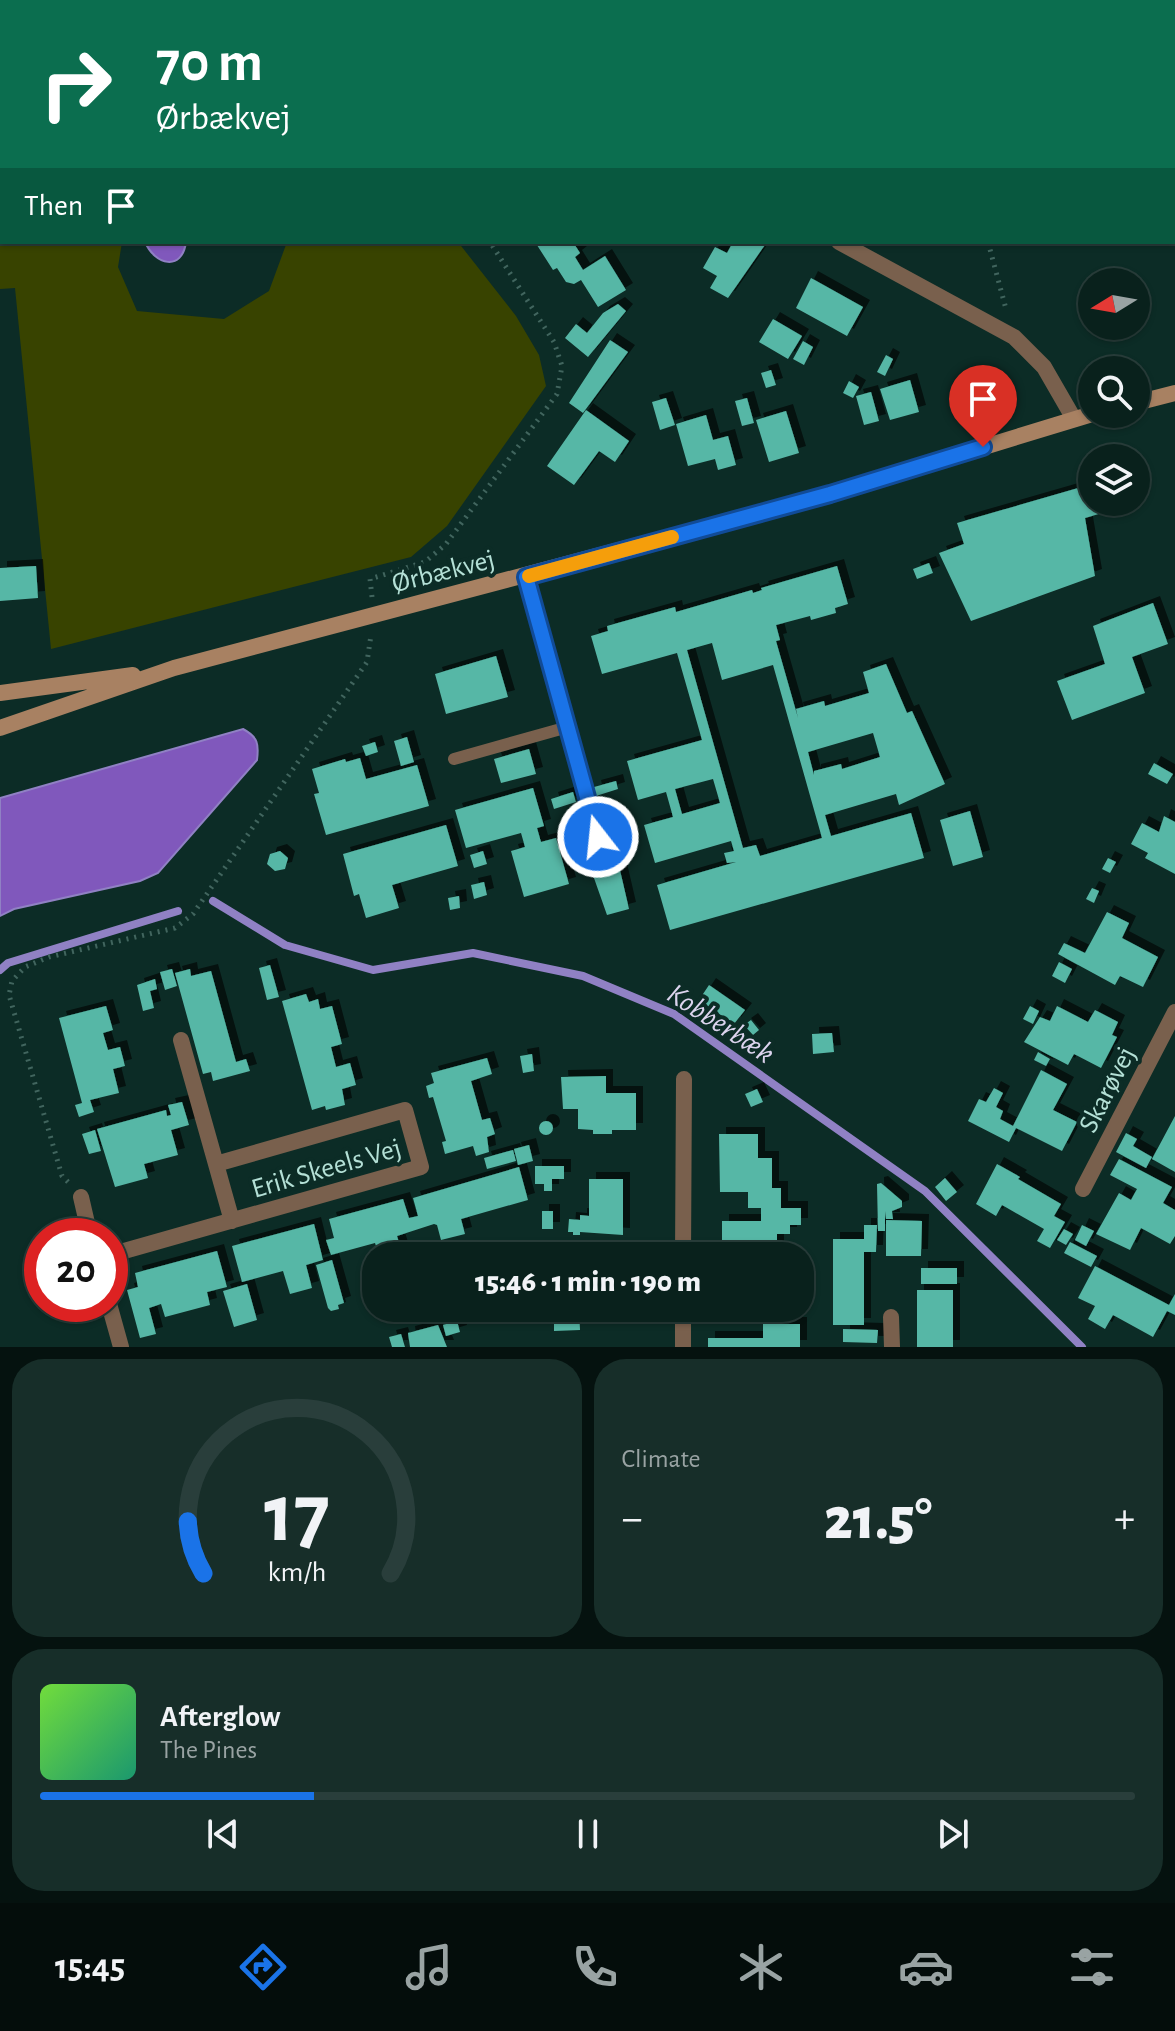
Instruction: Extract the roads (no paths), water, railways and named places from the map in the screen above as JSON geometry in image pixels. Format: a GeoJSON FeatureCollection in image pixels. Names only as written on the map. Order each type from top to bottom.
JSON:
{"type":"FeatureCollection","features":[{"type":"Feature","properties":{"kind":"street"},"geometry":{"type":"LineString","coordinates":[[861,247],[1014,337],[1044,367],[1074,419]]}},
{"type":"Feature","properties":{"kind":"street"},"geometry":{"type":"LineString","coordinates":[[1150,399],[1175,393]]}},
{"type":"Feature","properties":{"kind":"street","name":"Ørbækvej"},"geometry":{"type":"LineString","coordinates":[[0,728],[174,668],[830,494],[1078,418]]}},
{"type":"Feature","properties":{"kind":"street","name":"Ørbækvej"},"geometry":{"type":"LineString","coordinates":[[0,693],[174,668]]}},
{"type":"Feature","properties":{"kind":"street","name":"Skarøvej"},"geometry":{"type":"LineString","coordinates":[[1083,1189],[1175,1012]]}},
{"type":"Feature","properties":{"kind":"street","name":"Erik Skeels Vej"},"geometry":{"type":"LineString","coordinates":[[181,1040],[232,1221]]}},
{"type":"Feature","properties":{"kind":"street"},"geometry":{"type":"LineString","coordinates":[[683,1242],[684,1079]]}},
{"type":"Feature","properties":{"kind":"street","name":"Erik Skeels Vej"},"geometry":{"type":"LineString","coordinates":[[128,1250],[421,1167],[405,1110],[216,1164]]}},
{"type":"Feature","properties":{"kind":"street"},"geometry":{"type":"LineString","coordinates":[[81,1197],[86,1218]]}},
{"type":"Feature","properties":{"kind":"street"},"geometry":{"type":"LineString","coordinates":[[891,1317],[892,1347]]}},
{"type":"Feature","properties":{"kind":"street"},"geometry":{"type":"LineString","coordinates":[[114,1322],[121,1347]]}},
{"type":"Feature","properties":{"kind":"street"},"geometry":{"type":"LineString","coordinates":[[683,1322],[683,1347]]}},
{"type":"Feature","properties":{"kind":"lane"},"geometry":{"type":"LineString","coordinates":[[526,577],[598,837]]}},
{"type":"Feature","properties":{"kind":"lane"},"geometry":{"type":"LineString","coordinates":[[454,759],[568,727]]}},
{"type":"Feature","properties":{"kind":"waterway","name":"Kobberbæk"},"geometry":{"type":"LineString","coordinates":[[213,901],[285,945],[373,970],[473,953],[583,976],[674,1014],[925,1191],[1082,1347]]}},
{"type":"Feature","properties":{"kind":"waterway","name":"Kobberbæk"},"geometry":{"type":"LineString","coordinates":[[0,970],[8,963],[178,911]]}}]}
